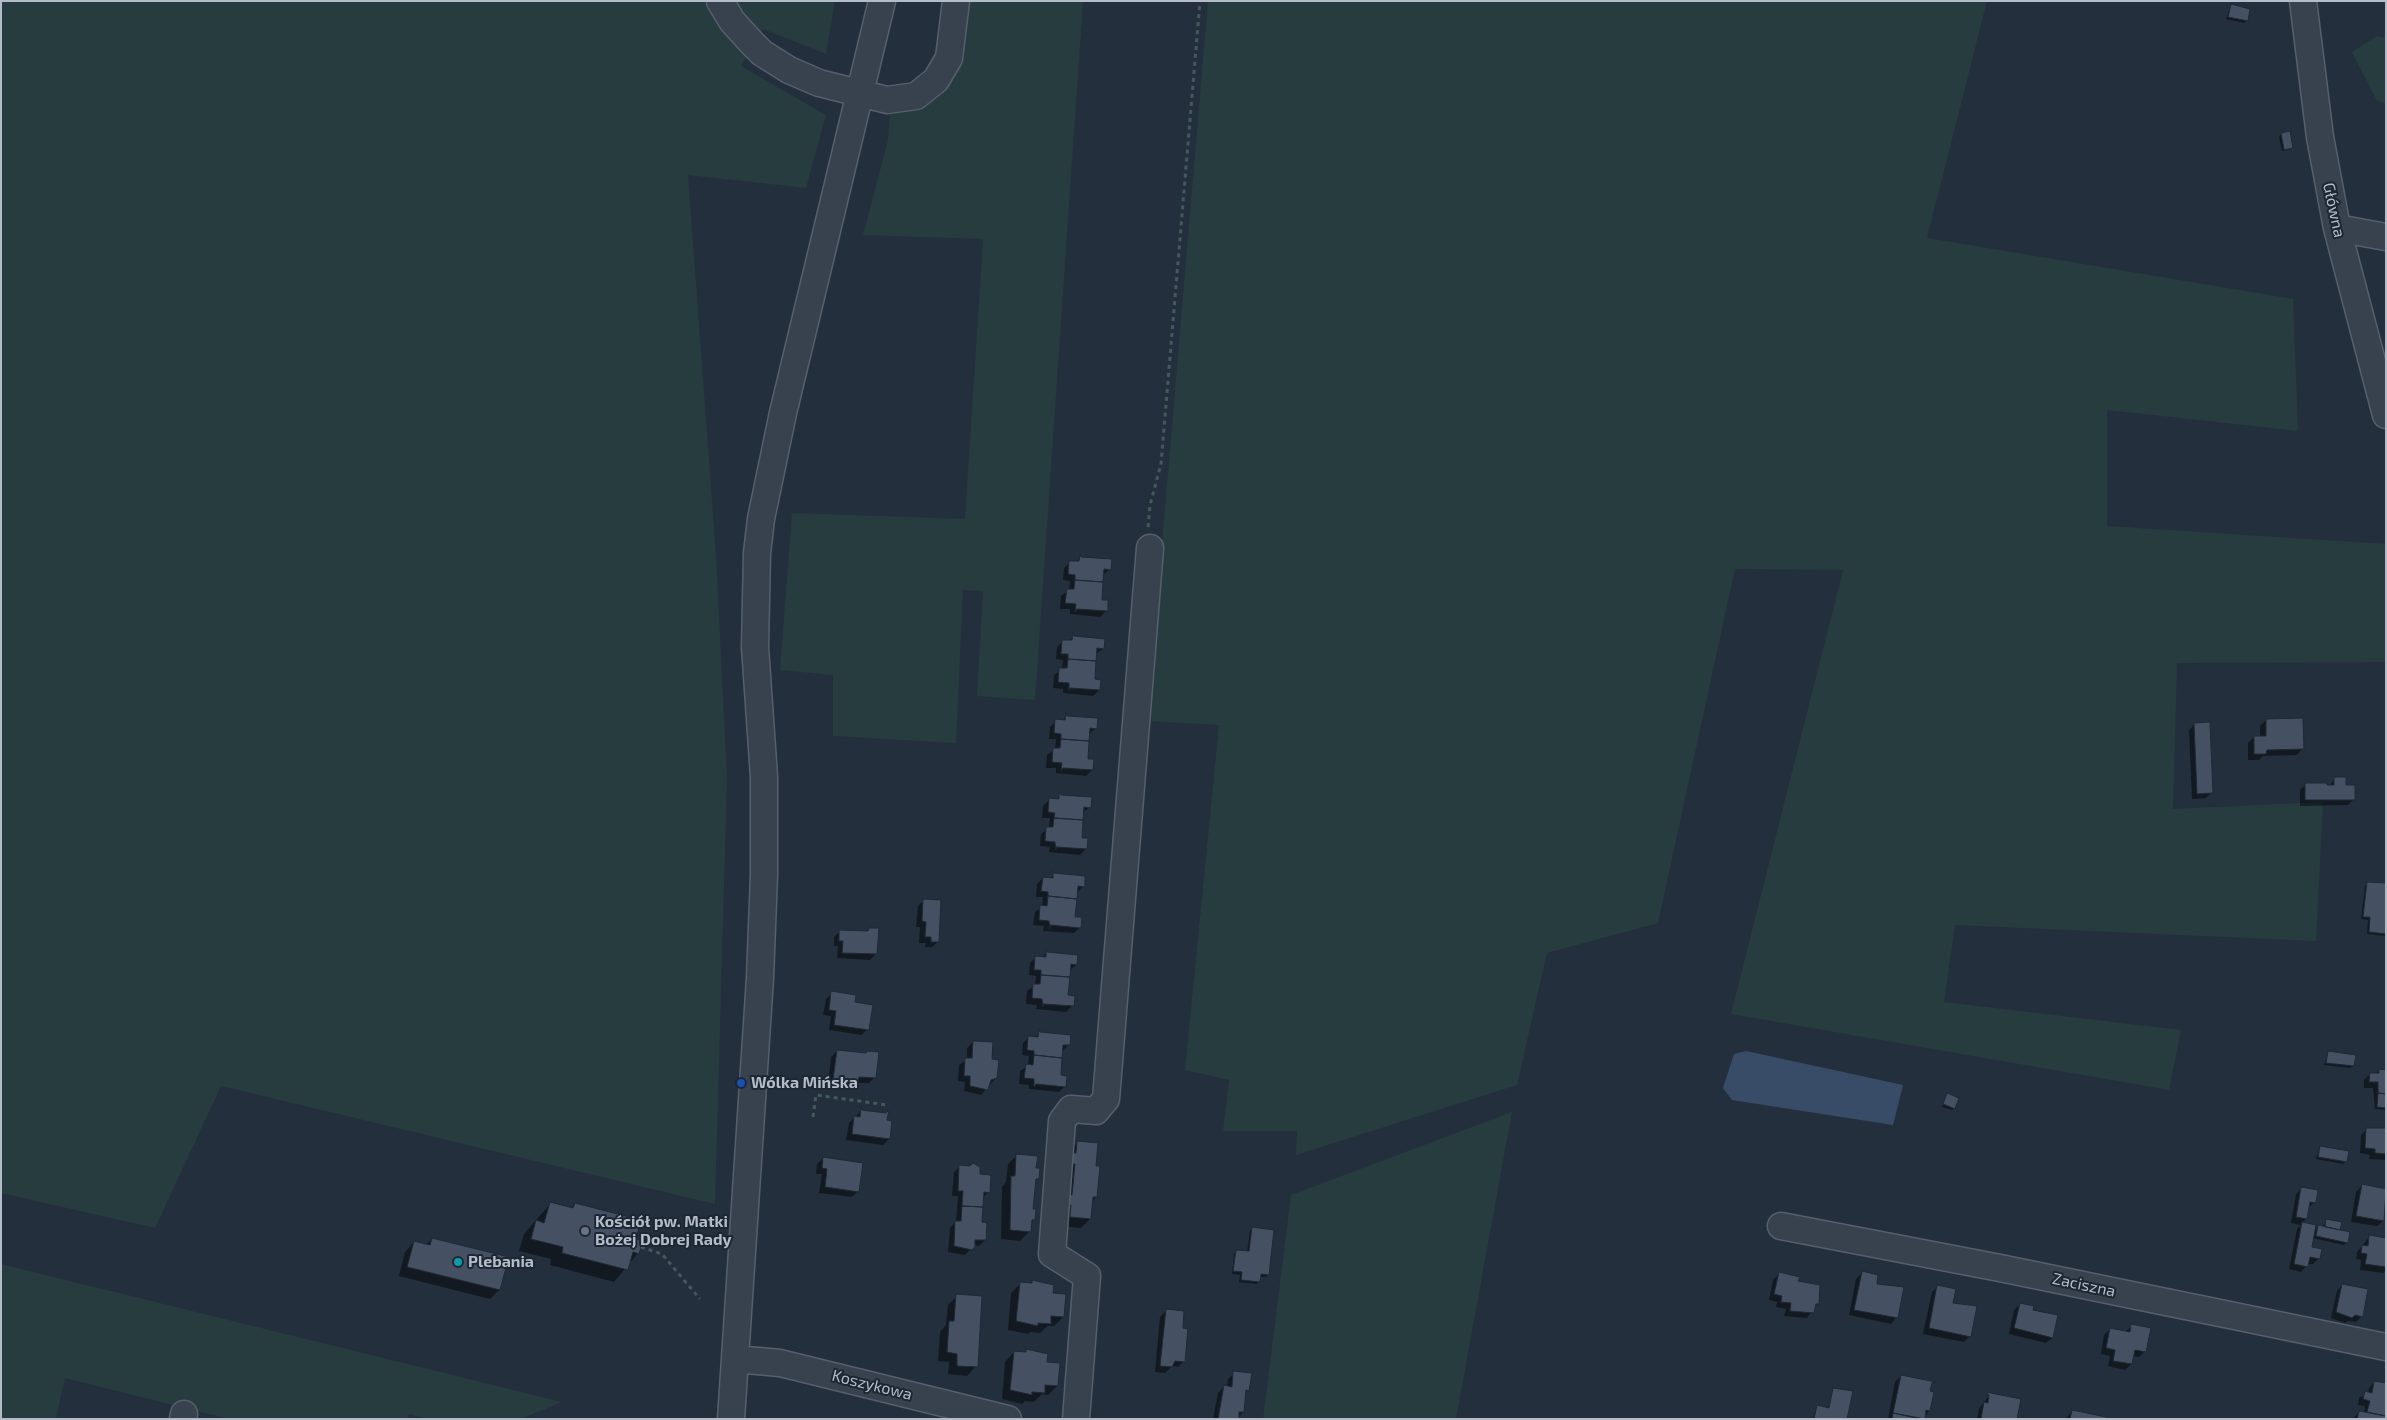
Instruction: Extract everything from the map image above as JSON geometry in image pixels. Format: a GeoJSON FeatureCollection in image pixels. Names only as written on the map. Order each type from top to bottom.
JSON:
{"type":"FeatureCollection","features":[{"type":"Feature","properties":{"kind":"street"},"geometry":{"type":"LineString","coordinates":[[720,1],[732,21],[762,53],[805,78],[887,100],[916,96],[936,80],[949,58],[956,1]]}},
{"type":"Feature","properties":{"kind":"street"},"geometry":{"type":"LineString","coordinates":[[731,1419],[760,978],[764,875],[764,778],[755,647],[757,553],[761,519],[775,449],[882,1]]}},
{"type":"Feature","properties":{"kind":"street","name":"Główna"},"geometry":{"type":"LineString","coordinates":[[2303,1],[2320,137],[2337,228],[2386,415]]}},
{"type":"Feature","properties":{"kind":"street"},"geometry":{"type":"LineString","coordinates":[[2337,228],[2386,237]]}},
{"type":"Feature","properties":{"kind":"street"},"geometry":{"type":"LineString","coordinates":[[1076,1419],[1087,1276],[1052,1254],[1062,1121],[1072,1109],[1096,1111],[1106,1099],[1150,548]]}},
{"type":"Feature","properties":{"kind":"street","name":"Zaciszna"},"geometry":{"type":"LineString","coordinates":[[1781,1226],[2000,1268],[2386,1347]]}},
{"type":"Feature","properties":{"kind":"street","name":"Koszykowa"},"geometry":{"type":"LineString","coordinates":[[735,1359],[780,1363],[1008,1419]]}},
{"type":"Feature","properties":{"kind":"path"},"geometry":{"type":"LineString","coordinates":[[1150,548],[1148,528],[1150,505],[1161,464],[1200,1]]}},
{"type":"Feature","properties":{"kind":"path"},"geometry":{"type":"LineString","coordinates":[[813,1117],[816,1095],[887,1105]]}},
{"type":"Feature","properties":{"kind":"path"},"geometry":{"type":"LineString","coordinates":[[641,1247],[662,1254],[700,1299]]}},
{"type":"Feature","properties":{"kind":"green space"},"geometry":{"type":"Polygon","coordinates":[[[1,1],[835,1],[826,54],[763,29],[741,66],[826,115],[806,188],[688,175],[716,555],[727,778],[715,1204],[221,1086],[155,1228],[1,1193],[1,1]]]}},
{"type":"Feature","properties":{"kind":"green space"},"geometry":{"type":"Polygon","coordinates":[[[962,1],[1083,1],[1035,700],[977,696],[983,591],[963,590],[956,743],[833,736],[833,675],[780,670],[792,513],[965,519],[983,239],[863,235],[888,140],[890,113],[912,109],[962,1]]]}},
{"type":"Feature","properties":{"kind":"green space"},"geometry":{"type":"Polygon","coordinates":[[[1208,1],[1987,1],[1927,238],[2293,299],[2298,431],[2107,410],[2107,526],[2386,544],[2386,662],[2177,663],[2173,809],[2323,802],[2316,941],[1955,925],[1944,1002],[2181,1030],[2169,1090],[1731,1014],[1843,570],[1735,569],[1658,923],[1547,953],[1517,1085],[1296,1155],[1297,1131],[1223,1131],[1229,1080],[1185,1070],[1219,725],[1147,721],[1208,1]]]}},
{"type":"Feature","properties":{"kind":"green space"},"geometry":{"type":"Polygon","coordinates":[[[2377,36],[2386,38],[2386,103],[2377,101],[2352,52],[2377,36]]]}},
{"type":"Feature","properties":{"kind":"green space"},"geometry":{"type":"Polygon","coordinates":[[[1512,1112],[1456,1419],[1263,1419],[1291,1195],[1512,1112]]]}},
{"type":"Feature","properties":{"kind":"green space"},"geometry":{"type":"Polygon","coordinates":[[[1,1264],[562,1402],[521,1419],[427,1419],[409,1414],[407,1419],[230,1419],[65,1378],[56,1419],[1,1419],[1,1264]]]}},
{"type":"Feature","properties":{"kind":"water"},"geometry":{"type":"Polygon","coordinates":[[[1746,1051],[1903,1085],[1893,1125],[1732,1100],[1723,1088],[1734,1054],[1746,1051]]]}},
{"type":"Feature","properties":{"kind":"building"},"geometry":{"type":"Polygon","coordinates":[[[2231,4],[2250,9],[2248,21],[2228,17],[2231,4]]]}},
{"type":"Feature","properties":{"kind":"building"},"geometry":{"type":"Polygon","coordinates":[[[2290,131],[2293,148],[2284,150],[2281,133],[2290,131]]]}},
{"type":"Feature","properties":{"kind":"building"},"geometry":{"type":"Polygon","coordinates":[[[1080,554],[1081,557],[1112,559],[1111,570],[1104,569],[1103,582],[1075,580],[1075,575],[1068,574],[1069,561],[1079,561],[1080,554]]]}},
{"type":"Feature","properties":{"kind":"building"},"geometry":{"type":"Polygon","coordinates":[[[1075,580],[1103,582],[1102,600],[1108,600],[1108,611],[1077,609],[1075,612],[1076,604],[1065,603],[1067,589],[1074,589],[1075,580]]]}},
{"type":"Feature","properties":{"kind":"building"},"geometry":{"type":"Polygon","coordinates":[[[1073,633],[1074,636],[1105,639],[1104,649],[1097,648],[1096,661],[1068,659],[1068,654],[1061,654],[1062,640],[1072,640],[1073,633]]]}},
{"type":"Feature","properties":{"kind":"building"},"geometry":{"type":"Polygon","coordinates":[[[1068,659],[1096,661],[1095,679],[1101,680],[1100,690],[1070,688],[1069,691],[1069,683],[1058,682],[1059,668],[1067,668],[1068,659]]]}},
{"type":"Feature","properties":{"kind":"building"},"geometry":{"type":"Polygon","coordinates":[[[1066,713],[1067,716],[1098,718],[1097,729],[1090,728],[1089,741],[1061,739],[1061,734],[1054,733],[1055,719],[1065,720],[1066,713]]]}},
{"type":"Feature","properties":{"kind":"building"},"geometry":{"type":"Polygon","coordinates":[[[2303,718],[2304,749],[2267,750],[2266,754],[2254,754],[2254,736],[2266,736],[2266,719],[2303,718]]]}},
{"type":"Feature","properties":{"kind":"building"},"geometry":{"type":"Polygon","coordinates":[[[2210,722],[2213,793],[2197,794],[2194,723],[2210,722]]]}},
{"type":"Feature","properties":{"kind":"building"},"geometry":{"type":"Polygon","coordinates":[[[1061,739],[1089,741],[1088,759],[1094,759],[1093,770],[1063,768],[1061,771],[1062,763],[1052,762],[1053,748],[1060,748],[1061,739]]]}},
{"type":"Feature","properties":{"kind":"building"},"geometry":{"type":"Polygon","coordinates":[[[2334,777],[2346,777],[2346,785],[2355,785],[2355,800],[2305,800],[2305,783],[2327,783],[2327,785],[2334,785],[2334,777]]]}},
{"type":"Feature","properties":{"kind":"building"},"geometry":{"type":"Polygon","coordinates":[[[1059,792],[1061,795],[1092,797],[1091,808],[1084,807],[1083,820],[1054,818],[1055,813],[1048,812],[1049,798],[1059,799],[1059,792]]]}},
{"type":"Feature","properties":{"kind":"building"},"geometry":{"type":"Polygon","coordinates":[[[1054,818],[1083,820],[1082,838],[1088,838],[1087,849],[1056,847],[1056,850],[1055,842],[1045,841],[1046,827],[1053,827],[1054,818]]]}},
{"type":"Feature","properties":{"kind":"building"},"geometry":{"type":"Polygon","coordinates":[[[1053,871],[1054,873],[1085,876],[1085,887],[1078,886],[1077,899],[1048,896],[1048,892],[1041,891],[1043,877],[1053,878],[1053,871]]]}},
{"type":"Feature","properties":{"kind":"building"},"geometry":{"type":"Polygon","coordinates":[[[2367,882],[2386,883],[2386,934],[2369,932],[2370,917],[2363,917],[2367,882]]]}},
{"type":"Feature","properties":{"kind":"building"},"geometry":{"type":"Polygon","coordinates":[[[1048,896],[1077,899],[1075,917],[1082,917],[1081,928],[1050,925],[1050,929],[1049,921],[1039,920],[1040,905],[1047,906],[1048,896]]]}},
{"type":"Feature","properties":{"kind":"building"},"geometry":{"type":"Polygon","coordinates":[[[923,899],[941,900],[939,942],[931,942],[931,937],[925,937],[926,922],[922,921],[923,899]]]}},
{"type":"Feature","properties":{"kind":"building"},"geometry":{"type":"Polygon","coordinates":[[[869,928],[879,928],[877,954],[842,953],[843,941],[839,941],[839,930],[868,931],[869,928]]]}},
{"type":"Feature","properties":{"kind":"building"},"geometry":{"type":"Polygon","coordinates":[[[1046,949],[1047,952],[1078,955],[1077,965],[1071,964],[1070,977],[1041,975],[1041,970],[1034,970],[1035,956],[1046,957],[1046,949]]]}},
{"type":"Feature","properties":{"kind":"building"},"geometry":{"type":"Polygon","coordinates":[[[1041,975],[1070,977],[1068,995],[1075,996],[1074,1006],[1043,1004],[1043,1007],[1042,999],[1032,998],[1033,984],[1040,984],[1041,975]]]}},
{"type":"Feature","properties":{"kind":"building"},"geometry":{"type":"Polygon","coordinates":[[[831,991],[856,995],[855,1002],[873,1005],[869,1030],[834,1025],[836,1011],[829,1010],[831,991]]]}},
{"type":"Feature","properties":{"kind":"building"},"geometry":{"type":"Polygon","coordinates":[[[1039,1029],[1040,1032],[1071,1035],[1070,1045],[1063,1045],[1062,1058],[1034,1055],[1034,1051],[1027,1050],[1028,1036],[1038,1037],[1039,1029]]]}},
{"type":"Feature","properties":{"kind":"building"},"geometry":{"type":"Polygon","coordinates":[[[973,1041],[993,1042],[992,1059],[999,1060],[997,1078],[991,1080],[988,1090],[970,1086],[970,1076],[964,1076],[965,1058],[972,1058],[973,1041]]]}},
{"type":"Feature","properties":{"kind":"building"},"geometry":{"type":"Polygon","coordinates":[[[837,1050],[866,1053],[867,1051],[879,1052],[876,1078],[859,1077],[858,1082],[833,1079],[837,1050]]]}},
{"type":"Feature","properties":{"kind":"building"},"geometry":{"type":"Polygon","coordinates":[[[2328,1051],[2356,1055],[2354,1066],[2326,1063],[2328,1051]]]}},
{"type":"Feature","properties":{"kind":"building"},"geometry":{"type":"Polygon","coordinates":[[[1034,1055],[1062,1058],[1061,1075],[1067,1076],[1066,1087],[1036,1084],[1034,1087],[1034,1079],[1024,1078],[1026,1064],[1033,1065],[1034,1055]]]}},
{"type":"Feature","properties":{"kind":"building"},"geometry":{"type":"Polygon","coordinates":[[[2379,1069],[2386,1070],[2386,1094],[2378,1093],[2378,1082],[2369,1082],[2370,1073],[2379,1073],[2379,1069]]]}},
{"type":"Feature","properties":{"kind":"building"},"geometry":{"type":"Polygon","coordinates":[[[1947,1093],[1959,1098],[1955,1109],[1943,1104],[1947,1093]]]}},
{"type":"Feature","properties":{"kind":"building"},"geometry":{"type":"Polygon","coordinates":[[[2378,1093],[2386,1094],[2386,1108],[2377,1107],[2378,1093]]]}},
{"type":"Feature","properties":{"kind":"building"},"geometry":{"type":"Polygon","coordinates":[[[861,1106],[862,1110],[886,1113],[889,1110],[887,1120],[892,1121],[890,1139],[852,1134],[854,1116],[860,1117],[861,1106]]]}},
{"type":"Feature","properties":{"kind":"building"},"geometry":{"type":"Polygon","coordinates":[[[2366,1128],[2386,1128],[2386,1154],[2375,1153],[2375,1149],[2365,1148],[2366,1128]]]}},
{"type":"Feature","properties":{"kind":"building"},"geometry":{"type":"Polygon","coordinates":[[[1077,1141],[1098,1143],[1096,1166],[1100,1166],[1097,1197],[1093,1197],[1091,1219],[1070,1217],[1071,1205],[1068,1205],[1069,1194],[1072,1195],[1075,1164],[1071,1164],[1072,1153],[1076,1153],[1077,1141]]]}},
{"type":"Feature","properties":{"kind":"building"},"geometry":{"type":"Polygon","coordinates":[[[2320,1146],[2349,1151],[2347,1162],[2318,1157],[2320,1146]]]}},
{"type":"Feature","properties":{"kind":"building"},"geometry":{"type":"Polygon","coordinates":[[[1016,1154],[1038,1156],[1036,1168],[1040,1168],[1039,1179],[1036,1179],[1033,1209],[1036,1209],[1035,1220],[1032,1220],[1031,1232],[1010,1230],[1011,1176],[1015,1176],[1016,1154]]]}},
{"type":"Feature","properties":{"kind":"building"},"geometry":{"type":"Polygon","coordinates":[[[823,1157],[863,1163],[859,1192],[825,1187],[827,1169],[822,1168],[823,1157]]]}},
{"type":"Feature","properties":{"kind":"building"},"geometry":{"type":"Polygon","coordinates":[[[973,1163],[980,1167],[980,1174],[991,1175],[990,1193],[984,1192],[983,1207],[962,1206],[963,1191],[958,1191],[959,1165],[970,1166],[973,1163]]]}},
{"type":"Feature","properties":{"kind":"building"},"geometry":{"type":"Polygon","coordinates":[[[2362,1184],[2386,1189],[2384,1221],[2356,1216],[2362,1184]]]}},
{"type":"Feature","properties":{"kind":"building"},"geometry":{"type":"Polygon","coordinates":[[[2301,1187],[2318,1190],[2316,1203],[2310,1202],[2307,1219],[2296,1217],[2301,1187]]]}},
{"type":"Feature","properties":{"kind":"building","name":"Kościół pw. Matki Bożej Dobrej Rady"},"geometry":{"type":"Polygon","coordinates":[[[550,1202],[573,1208],[575,1203],[641,1220],[636,1239],[643,1240],[639,1254],[633,1252],[628,1270],[562,1253],[563,1247],[531,1239],[536,1220],[544,1223],[550,1202]]]}},
{"type":"Feature","properties":{"kind":"building"},"geometry":{"type":"Polygon","coordinates":[[[962,1206],[983,1207],[982,1222],[987,1223],[986,1240],[975,1240],[975,1247],[972,1250],[954,1246],[955,1221],[961,1221],[962,1206]]]}},
{"type":"Feature","properties":{"kind":"building"},"geometry":{"type":"Polygon","coordinates":[[[2326,1219],[2342,1222],[2340,1230],[2325,1227],[2326,1219]]]}},
{"type":"Feature","properties":{"kind":"building"},"geometry":{"type":"Polygon","coordinates":[[[2302,1222],[2316,1225],[2312,1247],[2322,1249],[2320,1259],[2310,1257],[2308,1267],[2294,1264],[2302,1222]]]}},
{"type":"Feature","properties":{"kind":"building"},"geometry":{"type":"Polygon","coordinates":[[[2318,1225],[2350,1232],[2348,1243],[2316,1236],[2318,1225]]]}},
{"type":"Feature","properties":{"kind":"building"},"geometry":{"type":"Polygon","coordinates":[[[1252,1227],[1274,1230],[1269,1275],[1261,1274],[1260,1282],[1241,1280],[1242,1272],[1233,1271],[1236,1250],[1249,1251],[1252,1227]]]}},
{"type":"Feature","properties":{"kind":"building"},"geometry":{"type":"Polygon","coordinates":[[[2369,1235],[2386,1238],[2386,1267],[2365,1264],[2367,1254],[2361,1253],[2362,1245],[2368,1246],[2369,1235]]]}},
{"type":"Feature","properties":{"kind":"building","name":"Plebania"},"geometry":{"type":"Polygon","coordinates":[[[432,1238],[509,1257],[500,1290],[407,1267],[414,1241],[430,1245],[432,1238]]]}},
{"type":"Feature","properties":{"kind":"building"},"geometry":{"type":"Polygon","coordinates":[[[1862,1271],[1878,1275],[1877,1284],[1904,1287],[1898,1318],[1854,1310],[1862,1271]]]}},
{"type":"Feature","properties":{"kind":"building"},"geometry":{"type":"Polygon","coordinates":[[[1779,1272],[1800,1277],[1798,1281],[1820,1285],[1819,1304],[1816,1304],[1814,1313],[1790,1311],[1791,1303],[1781,1302],[1782,1296],[1774,1294],[1779,1272]]]}},
{"type":"Feature","properties":{"kind":"building"},"geometry":{"type":"Polygon","coordinates":[[[1032,1280],[1054,1285],[1053,1293],[1066,1294],[1064,1317],[1051,1316],[1051,1324],[1038,1323],[1038,1326],[1016,1321],[1020,1282],[1032,1283],[1032,1280]]]}},
{"type":"Feature","properties":{"kind":"building"},"geometry":{"type":"Polygon","coordinates":[[[2342,1284],[2368,1289],[2363,1317],[2355,1315],[2352,1318],[2336,1312],[2342,1284]]]}},
{"type":"Feature","properties":{"kind":"building"},"geometry":{"type":"Polygon","coordinates":[[[1937,1285],[1956,1289],[1953,1303],[1977,1306],[1971,1337],[1929,1328],[1937,1285]]]}},
{"type":"Feature","properties":{"kind":"building"},"geometry":{"type":"Polygon","coordinates":[[[956,1294],[982,1296],[978,1367],[957,1366],[957,1354],[947,1352],[949,1321],[954,1321],[956,1294]]]}},
{"type":"Feature","properties":{"kind":"building"},"geometry":{"type":"Polygon","coordinates":[[[2020,1303],[2034,1306],[2033,1310],[2058,1315],[2053,1338],[2014,1328],[2020,1303]]]}},
{"type":"Feature","properties":{"kind":"building"},"geometry":{"type":"Polygon","coordinates":[[[1166,1309],[1184,1311],[1183,1328],[1188,1329],[1185,1362],[1175,1361],[1172,1367],[1160,1366],[1166,1309]]]}},
{"type":"Feature","properties":{"kind":"building"},"geometry":{"type":"Polygon","coordinates":[[[2131,1324],[2151,1328],[2146,1352],[2135,1350],[2132,1364],[2113,1361],[2115,1350],[2106,1348],[2110,1328],[2130,1332],[2131,1324]]]}},
{"type":"Feature","properties":{"kind":"building"},"geometry":{"type":"Polygon","coordinates":[[[1026,1349],[1048,1354],[1047,1362],[1060,1363],[1058,1386],[1045,1385],[1045,1393],[1032,1392],[1032,1395],[1010,1390],[1014,1351],[1026,1352],[1026,1349]]]}},
{"type":"Feature","properties":{"kind":"building"},"geometry":{"type":"Polygon","coordinates":[[[1233,1371],[1252,1373],[1249,1391],[1246,1390],[1244,1412],[1239,1412],[1239,1419],[1218,1419],[1224,1385],[1232,1387],[1233,1371]]]}},
{"type":"Feature","properties":{"kind":"building"},"geometry":{"type":"Polygon","coordinates":[[[1901,1375],[1936,1382],[1932,1383],[1930,1391],[1934,1392],[1930,1411],[1926,1410],[1925,1419],[1893,1413],[1901,1375]]]}},
{"type":"Feature","properties":{"kind":"building"},"geometry":{"type":"Polygon","coordinates":[[[2374,1381],[2386,1383],[2386,1416],[2367,1412],[2370,1401],[2363,1399],[2365,1391],[2372,1393],[2374,1381]]]}},
{"type":"Feature","properties":{"kind":"building"},"geometry":{"type":"Polygon","coordinates":[[[1833,1388],[1853,1391],[1847,1419],[1814,1419],[1817,1405],[1829,1408],[1833,1388]]]}},
{"type":"Feature","properties":{"kind":"building"},"geometry":{"type":"Polygon","coordinates":[[[1986,1392],[2021,1399],[2017,1419],[1981,1419],[1984,1402],[1988,1403],[1989,1395],[1986,1392]]]}},
{"type":"Feature","properties":{"kind":"building"},"geometry":{"type":"Polygon","coordinates":[[[2072,1410],[2106,1417],[2106,1419],[2070,1419],[2072,1410]]]}},
{"type":"Feature","properties":{"kind":"building"},"geometry":{"type":"Polygon","coordinates":[[[2359,1411],[2386,1416],[2386,1419],[2357,1419],[2359,1411]]]}},
{"type":"Feature","properties":{"kind":"building"},"geometry":{"type":"Polygon","coordinates":[[[1893,1413],[1920,1419],[1892,1419],[1893,1413]]]}},
{"type":"Feature","properties":{"kind":"place","name":"Wólka Mińska"},"geometry":{"type":"Point","coordinates":[741,1083]}},
{"type":"Feature","properties":{"kind":"place","name":"Kościół pw. Matki Bożej Dobrej Rady"},"geometry":{"type":"Point","coordinates":[585,1231]}},
{"type":"Feature","properties":{"kind":"place","name":"Plebania"},"geometry":{"type":"Point","coordinates":[458,1262]}}]}
